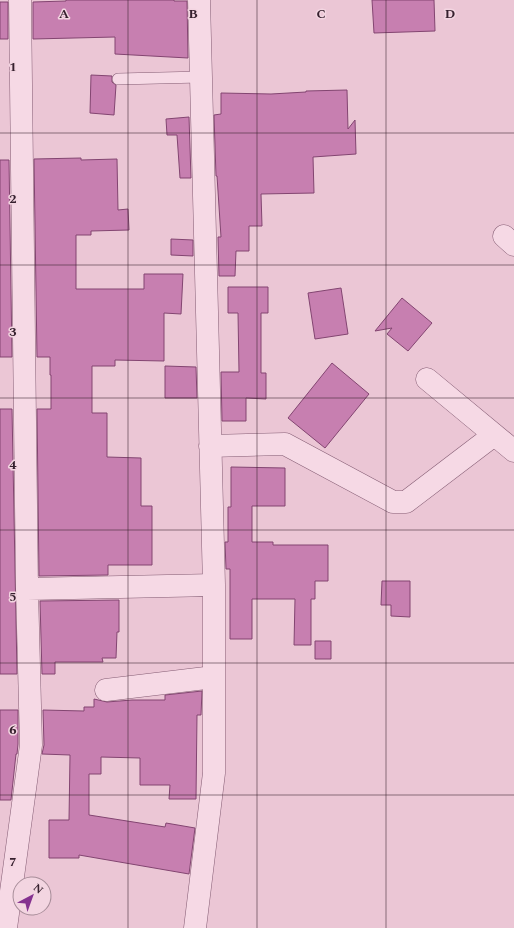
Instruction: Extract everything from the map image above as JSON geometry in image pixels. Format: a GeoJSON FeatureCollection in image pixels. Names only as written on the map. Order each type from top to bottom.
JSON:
{"type":"FeatureCollection","features":[{"type":"Feature","properties":{"kind":"street"},"geometry":{"type":"LineString","coordinates":[[6,928],[31,744],[27,589],[20,0]]}},
{"type":"Feature","properties":{"kind":"street"},"geometry":{"type":"LineString","coordinates":[[195,928],[214,773],[214,585],[199,0]]}},
{"type":"Feature","properties":{"kind":"street"},"geometry":{"type":"LineString","coordinates":[[427,379],[514,451]]}},
{"type":"Feature","properties":{"kind":"street"},"geometry":{"type":"LineString","coordinates":[[210,446],[285,444],[393,502],[406,502],[494,434]]}},
{"type":"Feature","properties":{"kind":"street"},"geometry":{"type":"LineString","coordinates":[[27,589],[214,585]]}},
{"type":"Feature","properties":{"kind":"street"},"geometry":{"type":"LineString","coordinates":[[106,690],[214,677]]}},
{"type":"Feature","properties":{"kind":"lane"},"geometry":{"type":"LineString","coordinates":[[118,79],[201,77]]}},
{"type":"Feature","properties":{"kind":"building"},"geometry":{"type":"Polygon","coordinates":[[[66,0],[187,1],[188,58],[115,54],[115,37],[33,39],[33,2],[66,0]]]}},
{"type":"Feature","properties":{"kind":"building"},"geometry":{"type":"Polygon","coordinates":[[[372,0],[434,0],[435,31],[374,33],[372,0]]]}},
{"type":"Feature","properties":{"kind":"building"},"geometry":{"type":"Polygon","coordinates":[[[0,2],[8,2],[8,39],[0,39],[0,2]]]}},
{"type":"Feature","properties":{"kind":"building"},"geometry":{"type":"Polygon","coordinates":[[[91,75],[112,76],[112,82],[116,85],[114,115],[90,113],[91,75]]]}},
{"type":"Feature","properties":{"kind":"building"},"geometry":{"type":"Polygon","coordinates":[[[347,90],[348,129],[355,120],[356,154],[313,157],[314,193],[261,194],[262,226],[249,226],[249,251],[236,251],[235,276],[219,276],[218,237],[221,237],[216,176],[214,115],[221,114],[221,93],[271,94],[347,90]]]}},
{"type":"Feature","properties":{"kind":"building"},"geometry":{"type":"Polygon","coordinates":[[[189,117],[191,178],[180,178],[177,135],[167,135],[166,119],[189,117]]]}},
{"type":"Feature","properties":{"kind":"building"},"geometry":{"type":"Polygon","coordinates":[[[81,158],[81,160],[117,159],[118,210],[128,209],[129,230],[91,231],[91,235],[76,235],[76,289],[144,289],[144,274],[183,274],[181,314],[164,313],[164,361],[115,360],[115,366],[92,366],[92,413],[107,413],[107,457],[141,458],[141,506],[152,506],[152,565],[108,565],[108,575],[39,576],[37,409],[51,409],[51,375],[50,357],[37,357],[34,159],[81,158]]]}},
{"type":"Feature","properties":{"kind":"building"},"geometry":{"type":"Polygon","coordinates":[[[0,160],[9,160],[12,357],[0,357],[0,160]]]}},
{"type":"Feature","properties":{"kind":"building"},"geometry":{"type":"Polygon","coordinates":[[[171,239],[193,240],[193,256],[171,255],[171,239]]]}},
{"type":"Feature","properties":{"kind":"building"},"geometry":{"type":"Polygon","coordinates":[[[228,287],[268,287],[268,313],[261,313],[261,373],[266,373],[266,399],[246,398],[246,421],[222,421],[221,372],[239,372],[238,313],[228,313],[228,287]]]}},
{"type":"Feature","properties":{"kind":"building"},"geometry":{"type":"Polygon","coordinates":[[[341,288],[348,334],[315,339],[308,293],[341,288]]]}},
{"type":"Feature","properties":{"kind":"building"},"geometry":{"type":"Polygon","coordinates":[[[402,298],[432,323],[408,351],[387,334],[392,328],[375,331],[402,298]]]}},
{"type":"Feature","properties":{"kind":"building"},"geometry":{"type":"Polygon","coordinates":[[[332,363],[369,394],[325,448],[288,418],[332,363]]]}},
{"type":"Feature","properties":{"kind":"building"},"geometry":{"type":"Polygon","coordinates":[[[165,366],[196,367],[197,398],[165,398],[165,366]]]}},
{"type":"Feature","properties":{"kind":"building"},"geometry":{"type":"Polygon","coordinates":[[[0,409],[12,409],[17,674],[0,674],[0,409]]]}},
{"type":"Feature","properties":{"kind":"building"},"geometry":{"type":"Polygon","coordinates":[[[231,467],[285,468],[285,506],[252,506],[252,542],[273,542],[273,545],[328,545],[328,581],[315,581],[315,599],[311,599],[311,645],[294,645],[295,599],[252,599],[252,639],[230,639],[230,569],[226,569],[225,542],[228,542],[228,507],[231,507],[231,467]]]}},
{"type":"Feature","properties":{"kind":"building"},"geometry":{"type":"Polygon","coordinates":[[[382,581],[410,581],[410,617],[391,616],[391,605],[381,605],[382,581]]]}},
{"type":"Feature","properties":{"kind":"building"},"geometry":{"type":"Polygon","coordinates":[[[119,600],[119,632],[117,632],[116,658],[102,658],[103,662],[55,662],[55,674],[42,674],[40,601],[119,600]]]}},
{"type":"Feature","properties":{"kind":"building"},"geometry":{"type":"Polygon","coordinates":[[[315,641],[331,641],[331,659],[315,659],[315,641]]]}},
{"type":"Feature","properties":{"kind":"building"},"geometry":{"type":"Polygon","coordinates":[[[202,691],[201,715],[197,715],[196,799],[169,799],[170,785],[140,785],[140,758],[101,757],[101,774],[89,774],[89,815],[165,827],[166,823],[195,828],[189,874],[79,855],[79,858],[49,858],[49,820],[69,820],[70,755],[42,754],[44,745],[43,710],[84,711],[84,707],[94,707],[94,699],[107,702],[165,700],[165,695],[202,691]]]}},
{"type":"Feature","properties":{"kind":"building"},"geometry":{"type":"Polygon","coordinates":[[[0,710],[18,710],[18,744],[11,800],[0,800],[0,710]]]}}]}
